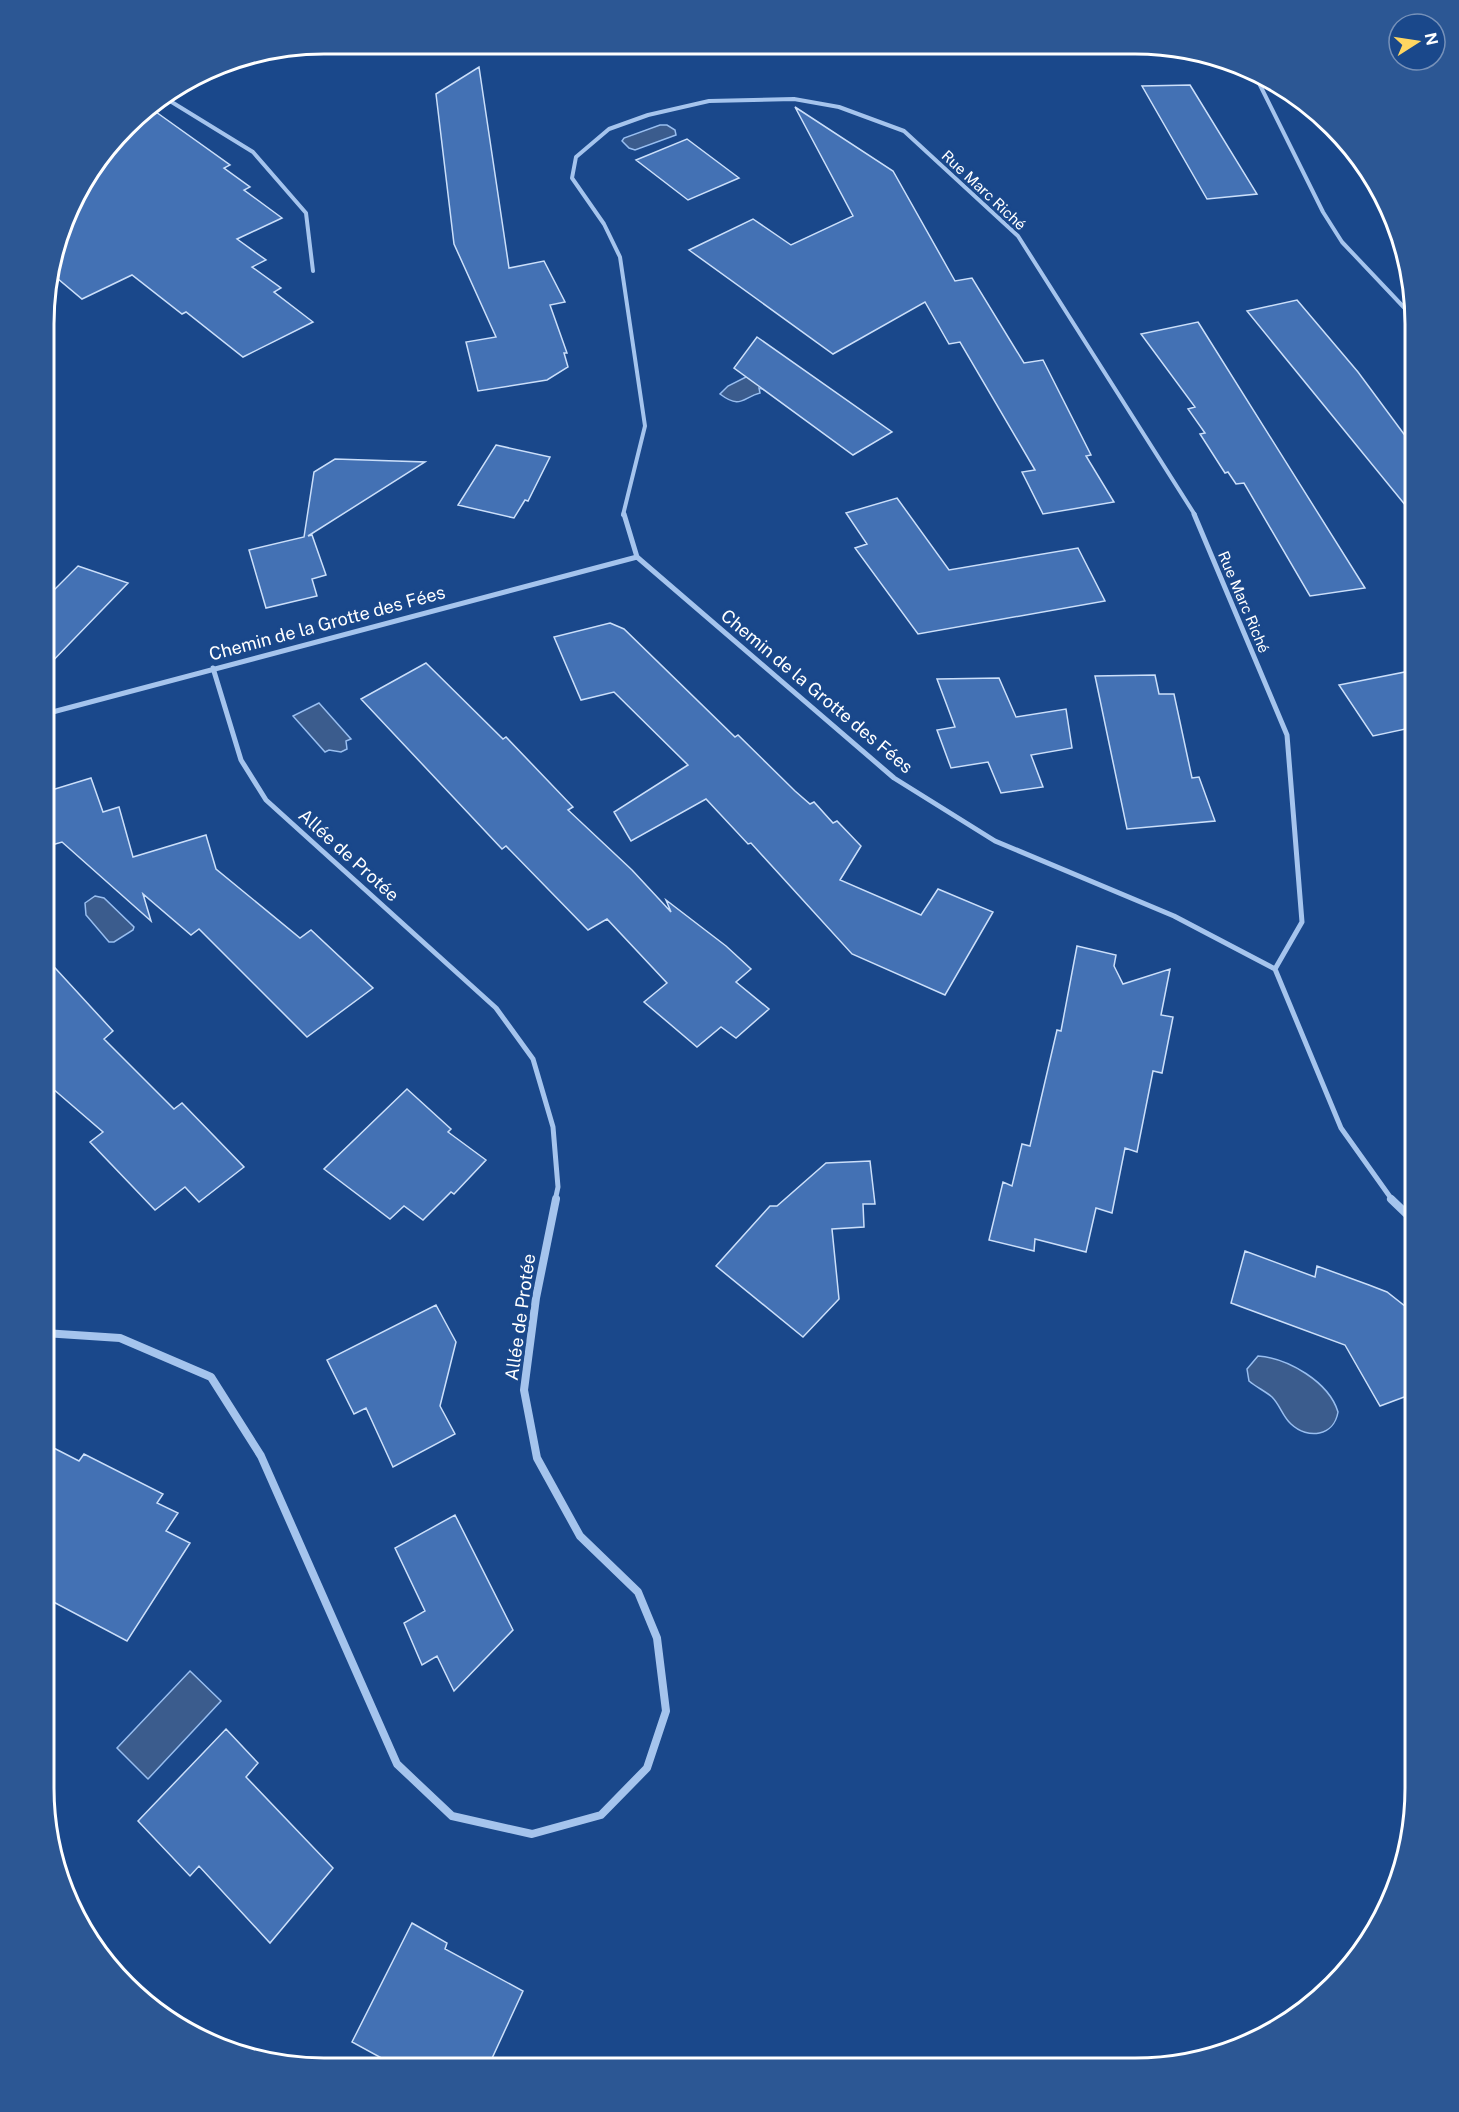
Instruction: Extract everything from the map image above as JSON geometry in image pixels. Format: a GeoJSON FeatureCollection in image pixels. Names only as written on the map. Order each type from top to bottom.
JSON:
{"type":"FeatureCollection","features":[{"type":"Feature","properties":{"kind":"street"},"geometry":{"type":"LineString","coordinates":[[1260,85],[1323,212],[1342,242],[1404,307]]}},
{"type":"Feature","properties":{"kind":"street","name":"Rue Marc Riché"},"geometry":{"type":"LineString","coordinates":[[637,557],[623,517],[645,426],[620,256],[604,224],[572,178],[576,157],[609,129],[648,115],[709,101],[794,99],[839,108],[904,131],[1018,236],[1197,519],[1287,735],[1302,922],[1275,969]]}},
{"type":"Feature","properties":{"kind":"street"},"geometry":{"type":"LineString","coordinates":[[171,102],[253,152],[306,213],[313,271]]}},
{"type":"Feature","properties":{"kind":"street","name":"Chemin de la Grotte des Fées"},"geometry":{"type":"LineString","coordinates":[[54,712],[637,557],[894,778],[995,841],[1174,916],[1275,969]]}},
{"type":"Feature","properties":{"kind":"street","name":"Allée de Protée"},"geometry":{"type":"LineString","coordinates":[[54,1334],[120,1338],[211,1377],[261,1456],[397,1764],[452,1816],[532,1834],[601,1815],[647,1768],[666,1711],[657,1638],[638,1592],[580,1536],[537,1458],[524,1390],[536,1298],[558,1187],[553,1127],[533,1059],[496,1008],[266,800],[241,760],[213,668]]}},
{"type":"Feature","properties":{"kind":"street"},"geometry":{"type":"LineString","coordinates":[[1275,969],[1341,1128],[1390,1198],[1405,1212]]}},
{"type":"Feature","properties":{"kind":"water"},"geometry":{"type":"Polygon","coordinates":[[[660,125],[667,125],[675,130],[676,135],[635,150],[622,141],[624,138],[660,125]]]}},
{"type":"Feature","properties":{"kind":"water"},"geometry":{"type":"Polygon","coordinates":[[[750,375],[765,390],[759,388],[760,393],[737,402],[720,394],[728,386],[750,375]]]}},
{"type":"Feature","properties":{"kind":"water"},"geometry":{"type":"Polygon","coordinates":[[[319,703],[351,739],[346,741],[347,749],[341,752],[329,750],[325,752],[293,716],[319,703]]]}},
{"type":"Feature","properties":{"kind":"water"},"geometry":{"type":"Polygon","coordinates":[[[95,896],[104,898],[134,927],[133,930],[114,942],[109,942],[86,915],[85,903],[95,896]]]}},
{"type":"Feature","properties":{"kind":"water"},"geometry":{"type":"Polygon","coordinates":[[[1258,1356],[1282,1361],[1294,1367],[1326,1391],[1338,1412],[1336,1420],[1326,1431],[1312,1434],[1298,1429],[1286,1418],[1272,1397],[1249,1381],[1247,1369],[1258,1356]]]}},
{"type":"Feature","properties":{"kind":"water"},"geometry":{"type":"Polygon","coordinates":[[[190,1671],[221,1701],[148,1779],[117,1748],[190,1671]]]}},
{"type":"Feature","properties":{"kind":"building"},"geometry":{"type":"Polygon","coordinates":[[[479,67],[509,268],[544,261],[565,302],[550,305],[567,353],[564,353],[568,367],[547,380],[478,391],[466,342],[496,337],[454,244],[436,94],[479,67]]]}},
{"type":"Feature","properties":{"kind":"building"},"geometry":{"type":"Polygon","coordinates":[[[1190,85],[1257,194],[1207,199],[1142,86],[1190,85]]]}},
{"type":"Feature","properties":{"kind":"building"},"geometry":{"type":"Polygon","coordinates":[[[795,107],[893,171],[955,281],[972,278],[1024,363],[1043,360],[1091,455],[1086,456],[1114,502],[1043,514],[1022,472],[1035,470],[960,342],[949,344],[925,302],[833,354],[689,250],[753,219],[791,245],[853,216],[795,107]]]}},
{"type":"Feature","properties":{"kind":"building"},"geometry":{"type":"Polygon","coordinates":[[[157,113],[230,165],[224,168],[250,187],[244,190],[282,218],[237,239],[266,260],[252,267],[281,288],[274,292],[313,322],[243,357],[186,312],[182,314],[132,275],[82,299],[58,279],[68,237],[90,189],[100,174],[133,133],[157,113]]]}},
{"type":"Feature","properties":{"kind":"building"},"geometry":{"type":"Polygon","coordinates":[[[687,139],[739,178],[688,200],[636,160],[687,139]]]}},
{"type":"Feature","properties":{"kind":"building"},"geometry":{"type":"Polygon","coordinates":[[[1297,300],[1358,372],[1405,435],[1405,505],[1247,311],[1297,300]]]}},
{"type":"Feature","properties":{"kind":"building"},"geometry":{"type":"Polygon","coordinates":[[[1198,322],[1365,588],[1310,596],[1244,483],[1236,484],[1228,472],[1225,473],[1200,434],[1205,433],[1188,409],[1195,407],[1141,334],[1198,322]]]}},
{"type":"Feature","properties":{"kind":"building"},"geometry":{"type":"Polygon","coordinates":[[[757,337],[892,432],[853,455],[734,368],[757,337]]]}},
{"type":"Feature","properties":{"kind":"building"},"geometry":{"type":"Polygon","coordinates":[[[496,445],[550,457],[528,501],[525,500],[514,518],[458,505],[496,445]]]}},
{"type":"Feature","properties":{"kind":"building"},"geometry":{"type":"Polygon","coordinates":[[[335,459],[425,462],[308,536],[312,535],[326,575],[312,579],[317,596],[266,608],[249,550],[304,537],[314,472],[335,459]]]}},
{"type":"Feature","properties":{"kind":"building"},"geometry":{"type":"Polygon","coordinates":[[[897,498],[949,570],[1078,548],[1105,601],[918,634],[855,548],[867,544],[846,513],[897,498]]]}},
{"type":"Feature","properties":{"kind":"building"},"geometry":{"type":"Polygon","coordinates":[[[78,566],[128,583],[54,660],[54,590],[78,566]]]}},
{"type":"Feature","properties":{"kind":"building"},"geometry":{"type":"Polygon","coordinates":[[[610,623],[624,629],[735,737],[738,735],[795,791],[810,804],[814,802],[833,823],[837,821],[861,846],[840,880],[921,915],[938,889],[993,912],[945,995],[852,954],[751,843],[748,844],[706,799],[631,841],[614,812],[688,765],[614,692],[581,700],[554,637],[610,623]]]}},
{"type":"Feature","properties":{"kind":"building"},"geometry":{"type":"Polygon","coordinates":[[[426,663],[503,739],[506,737],[573,807],[568,810],[632,870],[671,912],[666,900],[726,946],[751,969],[736,982],[769,1009],[736,1038],[721,1027],[697,1047],[644,1002],[667,983],[607,919],[588,930],[506,846],[502,849],[361,699],[426,663]]]}},
{"type":"Feature","properties":{"kind":"building"},"geometry":{"type":"Polygon","coordinates":[[[1405,672],[1405,729],[1373,736],[1339,685],[1405,672]]]}},
{"type":"Feature","properties":{"kind":"building"},"geometry":{"type":"Polygon","coordinates":[[[1155,675],[1159,694],[1174,694],[1192,778],[1199,777],[1215,821],[1127,829],[1095,676],[1155,675]]]}},
{"type":"Feature","properties":{"kind":"building"},"geometry":{"type":"Polygon","coordinates":[[[999,678],[1016,717],[1066,709],[1072,748],[1031,755],[1043,787],[1001,793],[988,762],[951,768],[937,730],[955,727],[937,679],[999,678]]]}},
{"type":"Feature","properties":{"kind":"building"},"geometry":{"type":"Polygon","coordinates":[[[91,778],[103,812],[119,807],[133,857],[206,835],[216,869],[300,938],[311,930],[373,988],[307,1037],[199,929],[191,935],[143,894],[151,921],[62,842],[54,844],[54,789],[91,778]]]}},
{"type":"Feature","properties":{"kind":"building"},"geometry":{"type":"Polygon","coordinates":[[[1077,946],[1116,955],[1114,966],[1123,984],[1170,969],[1161,1015],[1173,1017],[1162,1073],[1153,1071],[1137,1152],[1125,1148],[1112,1213],[1096,1208],[1086,1252],[1035,1239],[1034,1251],[989,1240],[1003,1182],[1012,1186],[1022,1144],[1030,1146],[1057,1030],[1061,1031],[1077,946]]]}},
{"type":"Feature","properties":{"kind":"building"},"geometry":{"type":"Polygon","coordinates":[[[54,967],[113,1031],[104,1039],[174,1109],[182,1103],[244,1167],[199,1202],[185,1187],[155,1210],[90,1142],[103,1132],[54,1090],[54,967]]]}},
{"type":"Feature","properties":{"kind":"building"},"geometry":{"type":"Polygon","coordinates":[[[407,1089],[451,1129],[448,1132],[486,1160],[454,1194],[451,1192],[423,1220],[404,1206],[390,1219],[324,1169],[407,1089]]]}},
{"type":"Feature","properties":{"kind":"building"},"geometry":{"type":"Polygon","coordinates":[[[870,1161],[875,1204],[863,1204],[864,1227],[832,1229],[839,1299],[803,1337],[716,1266],[770,1206],[777,1206],[826,1163],[870,1161]]]}},
{"type":"Feature","properties":{"kind":"building"},"geometry":{"type":"Polygon","coordinates":[[[1245,1251],[1315,1277],[1317,1266],[1387,1292],[1405,1306],[1405,1397],[1380,1406],[1345,1345],[1231,1303],[1245,1251]]]}},
{"type":"Feature","properties":{"kind":"building"},"geometry":{"type":"Polygon","coordinates":[[[436,1305],[456,1342],[440,1406],[455,1434],[393,1467],[366,1408],[354,1414],[327,1360],[436,1305]]]}},
{"type":"Feature","properties":{"kind":"building"},"geometry":{"type":"Polygon","coordinates":[[[54,1448],[79,1461],[84,1454],[163,1494],[157,1503],[178,1513],[166,1531],[190,1543],[127,1641],[54,1602],[54,1448]]]}},
{"type":"Feature","properties":{"kind":"building"},"geometry":{"type":"Polygon","coordinates":[[[455,1515],[513,1630],[454,1691],[437,1656],[422,1665],[404,1623],[425,1611],[395,1548],[455,1515]]]}},
{"type":"Feature","properties":{"kind":"building"},"geometry":{"type":"Polygon","coordinates":[[[226,1729],[258,1763],[246,1777],[333,1868],[270,1943],[199,1866],[190,1876],[138,1821],[226,1729]]]}},
{"type":"Feature","properties":{"kind":"building"},"geometry":{"type":"Polygon","coordinates":[[[412,1923],[447,1943],[445,1949],[523,1991],[492,2058],[381,2058],[352,2042],[412,1923]]]}}]}
